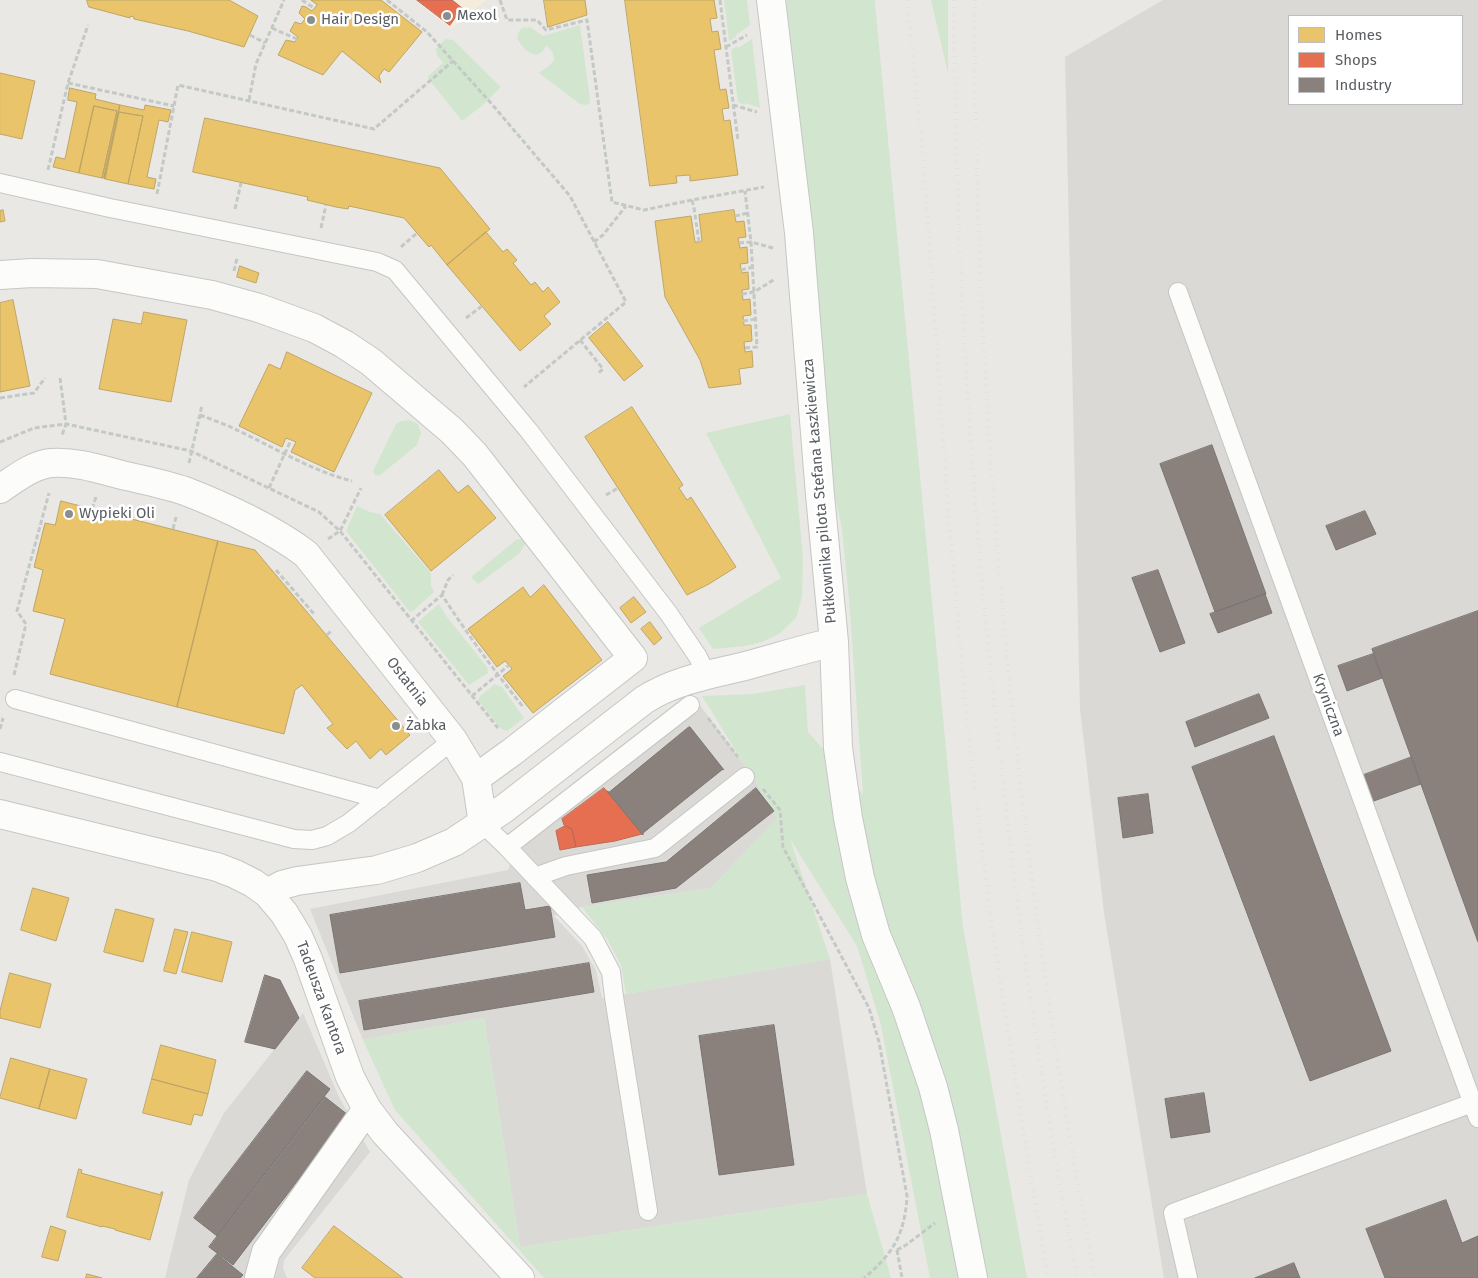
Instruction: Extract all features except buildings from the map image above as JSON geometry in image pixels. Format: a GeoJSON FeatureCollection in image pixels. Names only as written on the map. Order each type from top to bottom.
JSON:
{"type":"FeatureCollection","features":[{"type":"Feature","properties":{"kind":"street","name":"Pułkownika pilota Stefana Łaszkiewicza"},"geometry":{"type":"LineString","coordinates":[[483,824],[644,700],[668,687],[680,682],[834,642],[799,233],[771,0]]}},
{"type":"Feature","properties":{"kind":"street"},"geometry":{"type":"LineString","coordinates":[[0,275],[32,273],[97,274],[226,298],[314,328],[344,344],[371,362],[452,432],[475,455],[632,658],[476,778]]}},
{"type":"Feature","properties":{"kind":"street","name":"Ostatnia"},"geometry":{"type":"LineString","coordinates":[[0,489],[32,468],[49,463],[70,463],[105,470],[184,491],[227,509],[287,540],[306,554],[453,740],[476,778],[483,824]]}},
{"type":"Feature","properties":{"kind":"street"},"geometry":{"type":"LineString","coordinates":[[834,642],[838,748],[848,818],[860,878],[876,935],[906,1007],[933,1087],[944,1130],[974,1278]]}},
{"type":"Feature","properties":{"kind":"street"},"geometry":{"type":"LineString","coordinates":[[0,814],[217,867],[244,878],[266,894],[282,885],[297,881],[377,870],[417,858],[454,842],[483,824]]}},
{"type":"Feature","properties":{"kind":"street","name":"Tadeusza Kantora"},"geometry":{"type":"LineString","coordinates":[[266,894],[284,913],[298,936],[308,958],[350,1077],[367,1109],[385,1133],[520,1278]]}},
{"type":"Feature","properties":{"kind":"street"},"geometry":{"type":"LineString","coordinates":[[259,1278],[266,1252],[367,1109]]}},
{"type":"Feature","properties":{"kind":"lane"},"geometry":{"type":"LineString","coordinates":[[0,183],[152,217],[377,262],[395,270],[529,431],[669,614],[698,658],[707,676]]}},
{"type":"Feature","properties":{"kind":"lane","name":"Kryniczna"},"geometry":{"type":"LineString","coordinates":[[1178,292],[1476,1107]]}},
{"type":"Feature","properties":{"kind":"lane"},"geometry":{"type":"LineString","coordinates":[[13,691],[380,798]]}},
{"type":"Feature","properties":{"kind":"lane"},"geometry":{"type":"LineString","coordinates":[[507,846],[690,705]]}},
{"type":"Feature","properties":{"kind":"lane"},"geometry":{"type":"LineString","coordinates":[[0,762],[294,840],[312,840],[327,836],[349,823],[453,740]]}},
{"type":"Feature","properties":{"kind":"lane"},"geometry":{"type":"LineString","coordinates":[[535,876],[566,866],[655,848],[745,777]]}},
{"type":"Feature","properties":{"kind":"lane"},"geometry":{"type":"LineString","coordinates":[[483,824],[507,846],[593,938],[612,972],[615,1006],[648,1210]]}},
{"type":"Feature","properties":{"kind":"lane"},"geometry":{"type":"LineString","coordinates":[[1188,1278],[1173,1213],[1476,1107]]}},
{"type":"Feature","properties":{"kind":"path"},"geometry":{"type":"LineString","coordinates":[[248,100],[256,64],[284,0]]}},
{"type":"Feature","properties":{"kind":"path"},"geometry":{"type":"LineString","coordinates":[[302,0],[314,8]]}},
{"type":"Feature","properties":{"kind":"path"},"geometry":{"type":"LineString","coordinates":[[387,0],[427,32],[570,196],[626,302],[523,388]]}},
{"type":"Feature","properties":{"kind":"path"},"geometry":{"type":"LineString","coordinates":[[500,0],[507,20],[537,20],[546,30],[587,20],[612,202],[644,210],[761,189],[769,185]]}},
{"type":"Feature","properties":{"kind":"path"},"geometry":{"type":"LineString","coordinates":[[720,0],[738,141]]}},
{"type":"Feature","properties":{"kind":"path"},"geometry":{"type":"LineString","coordinates":[[42,193],[68,83],[88,24]]}},
{"type":"Feature","properties":{"kind":"path"},"geometry":{"type":"LineString","coordinates":[[272,28],[297,39]]}},
{"type":"Feature","properties":{"kind":"path"},"geometry":{"type":"LineString","coordinates":[[726,47],[749,34]]}},
{"type":"Feature","properties":{"kind":"path"},"geometry":{"type":"LineString","coordinates":[[250,35],[265,43]]}},
{"type":"Feature","properties":{"kind":"path"},"geometry":{"type":"LineString","coordinates":[[152,217],[178,85],[374,129],[453,61]]}},
{"type":"Feature","properties":{"kind":"path"},"geometry":{"type":"LineString","coordinates":[[68,83],[174,106]]}},
{"type":"Feature","properties":{"kind":"path"},"geometry":{"type":"LineString","coordinates":[[733,105],[759,112]]}},
{"type":"Feature","properties":{"kind":"path"},"geometry":{"type":"LineString","coordinates":[[235,210],[241,183]]}},
{"type":"Feature","properties":{"kind":"path"},"geometry":{"type":"LineString","coordinates":[[745,191],[753,267],[757,346],[745,348]]}},
{"type":"Feature","properties":{"kind":"path"},"geometry":{"type":"LineString","coordinates":[[692,200],[699,242]]}},
{"type":"Feature","properties":{"kind":"path"},"geometry":{"type":"LineString","coordinates":[[320,230],[326,205]]}},
{"type":"Feature","properties":{"kind":"path"},"geometry":{"type":"LineString","coordinates":[[594,242],[603,235],[626,206]]}},
{"type":"Feature","properties":{"kind":"path"},"geometry":{"type":"LineString","coordinates":[[735,216],[748,214]]}},
{"type":"Feature","properties":{"kind":"path"},"geometry":{"type":"LineString","coordinates":[[397,250],[417,233]]}},
{"type":"Feature","properties":{"kind":"path"},"geometry":{"type":"LineString","coordinates":[[226,298],[244,235]]}},
{"type":"Feature","properties":{"kind":"path"},"geometry":{"type":"LineString","coordinates":[[739,243],[751,242],[775,248]]}},
{"type":"Feature","properties":{"kind":"path"},"geometry":{"type":"LineString","coordinates":[[741,270],[753,267]]}},
{"type":"Feature","properties":{"kind":"path"},"geometry":{"type":"LineString","coordinates":[[742,294],[754,292],[777,277]]}},
{"type":"Feature","properties":{"kind":"path"},"geometry":{"type":"LineString","coordinates":[[463,320],[482,306]]}},
{"type":"Feature","properties":{"kind":"path"},"geometry":{"type":"LineString","coordinates":[[744,321],[756,319]]}},
{"type":"Feature","properties":{"kind":"path"},"geometry":{"type":"LineString","coordinates":[[580,340],[604,369],[598,374]]}},
{"type":"Feature","properties":{"kind":"path"},"geometry":{"type":"LineString","coordinates":[[0,398],[34,393],[45,378]]}},
{"type":"Feature","properties":{"kind":"path"},"geometry":{"type":"LineString","coordinates":[[60,378],[66,424]]}},
{"type":"Feature","properties":{"kind":"path"},"geometry":{"type":"LineString","coordinates":[[191,451],[202,405]]}},
{"type":"Feature","properties":{"kind":"path"},"geometry":{"type":"LineString","coordinates":[[200,415],[237,430],[327,474],[352,481]]}},
{"type":"Feature","properties":{"kind":"path"},"geometry":{"type":"LineString","coordinates":[[269,488],[291,440]]}},
{"type":"Feature","properties":{"kind":"path"},"geometry":{"type":"LineString","coordinates":[[13,691],[26,624],[17,611],[52,480],[49,463]]}},
{"type":"Feature","properties":{"kind":"path"},"geometry":{"type":"LineString","coordinates":[[340,531],[360,488]]}},
{"type":"Feature","properties":{"kind":"path"},"geometry":{"type":"LineString","coordinates":[[411,620],[442,595],[448,580],[453,575]]}},
{"type":"Feature","properties":{"kind":"path"},"geometry":{"type":"LineString","coordinates":[[442,595],[468,636],[528,713]]}},
{"type":"Feature","properties":{"kind":"path"},"geometry":{"type":"LineString","coordinates":[[472,696],[509,665]]}},
{"type":"Feature","properties":{"kind":"path"},"geometry":{"type":"LineString","coordinates":[[0,729],[4,713]]}},
{"type":"Feature","properties":{"kind":"path"},"geometry":{"type":"LineString","coordinates":[[708,718],[738,757]]}},
{"type":"Feature","properties":{"kind":"path"},"geometry":{"type":"LineString","coordinates":[[762,788],[780,810],[783,847],[861,993],[879,1042],[907,1196],[906,1212],[896,1244],[881,1264],[864,1278]]}},
{"type":"Feature","properties":{"kind":"path"},"geometry":{"type":"LineString","coordinates":[[897,1250],[940,1218]]}},
{"type":"Feature","properties":{"kind":"path"},"geometry":{"type":"LineString","coordinates":[[896,1244],[902,1278]]}},
{"type":"Feature","properties":{"kind":"shaded area"},"geometry":{"type":"Polygon","coordinates":[[[415,0],[486,0],[451,29],[415,0]]]}},
{"type":"Feature","properties":{"kind":"shaded area"},"geometry":{"type":"Polygon","coordinates":[[[1163,0],[1478,0],[1478,1278],[1164,1278],[1104,913],[1080,709],[1065,57],[1163,0]]]}},
{"type":"Feature","properties":{"kind":"shaded area"},"geometry":{"type":"Polygon","coordinates":[[[699,704],[781,814],[711,888],[582,907],[554,916],[582,946],[596,970],[602,998],[830,959],[867,1194],[520,1247],[484,1018],[363,1040],[310,909],[508,870],[525,829],[699,704]]]}},
{"type":"Feature","properties":{"kind":"shaded area"},"geometry":{"type":"Polygon","coordinates":[[[303,1013],[339,1097],[370,1152],[284,1260],[283,1268],[287,1278],[165,1278],[189,1180],[224,1113],[303,1013]]]}},
{"type":"Feature","properties":{"kind":"green space"},"geometry":{"type":"Polygon","coordinates":[[[724,0],[747,0],[750,25],[729,41],[724,0]]]}},
{"type":"Feature","properties":{"kind":"green space"},"geometry":{"type":"Polygon","coordinates":[[[786,0],[875,0],[963,927],[1027,1278],[930,1278],[881,1025],[857,946],[790,839],[830,959],[626,994],[621,965],[607,939],[582,907],[711,888],[777,818],[702,696],[753,694],[805,685],[808,732],[863,794],[849,599],[842,529],[831,479],[810,210],[786,0]]]}},
{"type":"Feature","properties":{"kind":"green space"},"geometry":{"type":"Polygon","coordinates":[[[931,0],[948,0],[948,73],[931,0]]]}},
{"type":"Feature","properties":{"kind":"green space"},"geometry":{"type":"Polygon","coordinates":[[[580,25],[590,99],[589,104],[585,105],[580,104],[539,73],[554,60],[553,53],[549,48],[546,46],[542,52],[536,55],[525,49],[517,38],[522,28],[530,27],[543,36],[580,25]]]}},
{"type":"Feature","properties":{"kind":"green space"},"geometry":{"type":"Polygon","coordinates":[[[445,39],[453,40],[501,87],[483,105],[462,121],[427,77],[443,63],[437,55],[436,49],[445,39]]]}},
{"type":"Feature","properties":{"kind":"green space"},"geometry":{"type":"Polygon","coordinates":[[[752,39],[760,108],[738,102],[731,50],[752,39]]]}},
{"type":"Feature","properties":{"kind":"green space"},"geometry":{"type":"Polygon","coordinates":[[[790,414],[803,558],[802,597],[796,618],[779,634],[762,642],[745,646],[713,649],[699,628],[781,578],[706,433],[790,414]]]}},
{"type":"Feature","properties":{"kind":"green space"},"geometry":{"type":"Polygon","coordinates":[[[410,420],[418,424],[421,433],[417,445],[379,476],[375,475],[373,471],[396,424],[401,421],[410,420]]]}},
{"type":"Feature","properties":{"kind":"green space"},"geometry":{"type":"Polygon","coordinates":[[[357,506],[380,514],[431,573],[431,585],[434,592],[413,611],[409,611],[346,531],[357,506]]]}},
{"type":"Feature","properties":{"kind":"green space"},"geometry":{"type":"Polygon","coordinates":[[[525,538],[525,544],[520,553],[478,584],[471,577],[516,540],[525,538]]]}},
{"type":"Feature","properties":{"kind":"green space"},"geometry":{"type":"Polygon","coordinates":[[[439,604],[447,617],[487,667],[488,673],[469,685],[418,622],[439,604]]]}},
{"type":"Feature","properties":{"kind":"green space"},"geometry":{"type":"Polygon","coordinates":[[[495,684],[502,687],[524,718],[507,731],[501,729],[478,700],[480,696],[495,684]]]}},
{"type":"Feature","properties":{"kind":"green space"},"geometry":{"type":"Polygon","coordinates":[[[484,1018],[520,1247],[867,1194],[891,1278],[544,1278],[395,1110],[363,1040],[484,1018]]]}},
{"type":"Feature","properties":{"kind":"railway"},"geometry":{"type":"LineString","coordinates":[[907,0],[922,143],[949,522],[968,730],[991,921],[1048,1278]]}},
{"type":"Feature","properties":{"kind":"railway"},"geometry":{"type":"LineString","coordinates":[[954,0],[958,194],[967,387],[991,677],[1017,900],[1044,1089],[1077,1278]]}},
{"type":"Feature","properties":{"kind":"railway"},"geometry":{"type":"LineString","coordinates":[[975,0],[975,85],[983,339],[1001,593],[1017,752],[1045,978],[1068,1128],[1095,1278]]}},
{"type":"Feature","properties":{"kind":"place","name":"Mexol"},"geometry":{"type":"Point","coordinates":[447,16]}},
{"type":"Feature","properties":{"kind":"place","name":"Hair Design"},"geometry":{"type":"Point","coordinates":[311,20]}},
{"type":"Feature","properties":{"kind":"place","name":"Wypieki Oli"},"geometry":{"type":"Point","coordinates":[69,514]}},
{"type":"Feature","properties":{"kind":"place","name":"Żabka"},"geometry":{"type":"Point","coordinates":[396,726]}}]}
